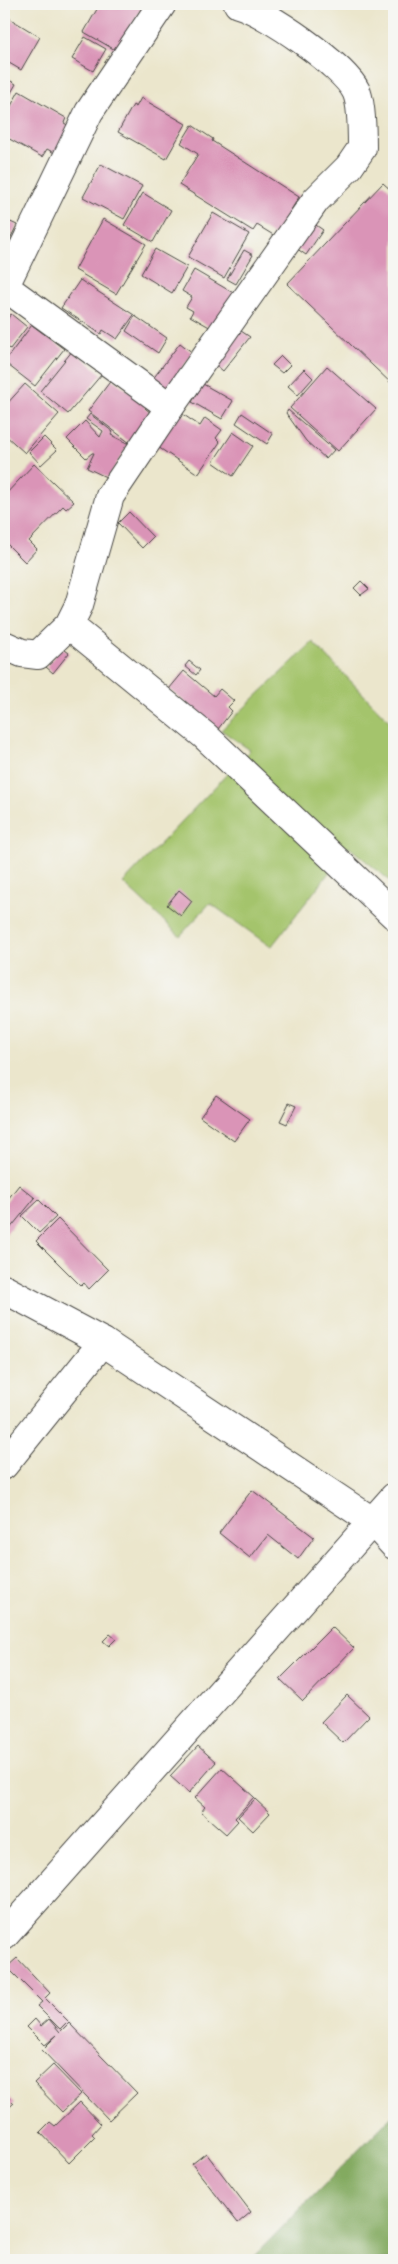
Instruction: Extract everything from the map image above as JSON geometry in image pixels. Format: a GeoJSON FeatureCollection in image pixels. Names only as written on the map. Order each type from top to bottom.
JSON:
{"type":"FeatureCollection","features":[{"type":"Feature","properties":{"kind":"street"},"geometry":{"type":"LineString","coordinates":[[162,4],[89,112],[4,288],[170,407]]}},
{"type":"Feature","properties":{"kind":"street"},"geometry":{"type":"LineString","coordinates":[[4,645],[22,652],[38,655],[70,625],[78,605],[110,496],[170,407],[316,200],[349,168],[362,148],[356,91],[342,73],[323,57],[269,19],[238,4]]}},
{"type":"Feature","properties":{"kind":"street"},"geometry":{"type":"LineString","coordinates":[[70,625],[205,736],[394,915]]}},
{"type":"Feature","properties":{"kind":"street"},"geometry":{"type":"LineString","coordinates":[[4,1289],[103,1342],[372,1521],[394,1545]]}},
{"type":"Feature","properties":{"kind":"street"},"geometry":{"type":"LineString","coordinates":[[4,1465],[103,1342]]}},
{"type":"Feature","properties":{"kind":"street"},"geometry":{"type":"LineString","coordinates":[[4,1936],[394,1497]]}},
{"type":"Feature","properties":{"kind":"green space"},"geometry":{"type":"Polygon","coordinates":[[[313,642],[394,726],[394,884],[349,847],[271,947],[210,903],[180,936],[123,883],[250,750],[221,730],[313,642]]]}},
{"type":"Feature","properties":{"kind":"green space"},"geometry":{"type":"Polygon","coordinates":[[[394,2114],[394,2260],[250,2260],[394,2114]]]}},
{"type":"Feature","properties":{"kind":"building"},"geometry":{"type":"Polygon","coordinates":[[[100,4],[144,4],[117,51],[84,32],[100,4]]]}},
{"type":"Feature","properties":{"kind":"building"},"geometry":{"type":"Polygon","coordinates":[[[4,15],[40,37],[21,70],[4,60],[4,15]]]}},
{"type":"Feature","properties":{"kind":"building"},"geometry":{"type":"Polygon","coordinates":[[[85,37],[106,49],[93,71],[72,59],[85,37]]]}},
{"type":"Feature","properties":{"kind":"building"},"geometry":{"type":"Polygon","coordinates":[[[4,77],[16,84],[4,105],[4,77]]]}},
{"type":"Feature","properties":{"kind":"building"},"geometry":{"type":"Polygon","coordinates":[[[19,91],[66,118],[64,123],[76,130],[60,156],[47,149],[42,157],[4,136],[4,119],[19,91]]]}},
{"type":"Feature","properties":{"kind":"building"},"geometry":{"type":"Polygon","coordinates":[[[141,98],[186,124],[166,159],[118,132],[133,105],[136,107],[141,98]]]}},
{"type":"Feature","properties":{"kind":"building"},"geometry":{"type":"Polygon","coordinates":[[[192,125],[213,139],[212,141],[299,197],[275,236],[257,225],[253,231],[179,185],[198,154],[181,143],[192,125]]]}},
{"type":"Feature","properties":{"kind":"building"},"geometry":{"type":"Polygon","coordinates":[[[101,164],[142,186],[124,219],[83,197],[101,164]]]}},
{"type":"Feature","properties":{"kind":"building"},"geometry":{"type":"Polygon","coordinates":[[[383,183],[394,193],[394,386],[287,284],[383,183]]]}},
{"type":"Feature","properties":{"kind":"building"},"geometry":{"type":"Polygon","coordinates":[[[143,193],[171,210],[153,242],[124,225],[143,193]]]}},
{"type":"Feature","properties":{"kind":"building"},"geometry":{"type":"Polygon","coordinates":[[[213,213],[249,234],[224,278],[188,257],[213,213]]]}},
{"type":"Feature","properties":{"kind":"building"},"geometry":{"type":"Polygon","coordinates":[[[4,219],[17,225],[4,251],[4,219]]]}},
{"type":"Feature","properties":{"kind":"building"},"geometry":{"type":"Polygon","coordinates":[[[103,219],[146,244],[116,294],[75,270],[103,219]]]}},
{"type":"Feature","properties":{"kind":"building"},"geometry":{"type":"Polygon","coordinates":[[[310,221],[323,230],[306,255],[293,246],[310,221]]]}},
{"type":"Feature","properties":{"kind":"building"},"geometry":{"type":"Polygon","coordinates":[[[155,249],[187,267],[172,293],[141,274],[155,249]]]}},
{"type":"Feature","properties":{"kind":"building"},"geometry":{"type":"Polygon","coordinates":[[[244,250],[253,255],[236,284],[227,279],[244,250]]]}},
{"type":"Feature","properties":{"kind":"building"},"geometry":{"type":"Polygon","coordinates":[[[194,270],[235,294],[213,329],[190,316],[193,311],[186,307],[192,297],[182,291],[194,270]]]}},
{"type":"Feature","properties":{"kind":"building"},"geometry":{"type":"Polygon","coordinates":[[[80,280],[134,315],[117,339],[103,330],[101,334],[61,308],[80,280]]]}},
{"type":"Feature","properties":{"kind":"building"},"geometry":{"type":"Polygon","coordinates":[[[11,314],[27,327],[10,349],[4,344],[4,324],[11,314]]]}},
{"type":"Feature","properties":{"kind":"building"},"geometry":{"type":"Polygon","coordinates":[[[135,316],[167,338],[158,353],[126,331],[135,316]]]}},
{"type":"Feature","properties":{"kind":"building"},"geometry":{"type":"Polygon","coordinates":[[[32,325],[64,349],[35,386],[4,362],[32,325]]]}},
{"type":"Feature","properties":{"kind":"building"},"geometry":{"type":"Polygon","coordinates":[[[241,331],[250,337],[223,371],[215,364],[241,331]]]}},
{"type":"Feature","properties":{"kind":"building"},"geometry":{"type":"Polygon","coordinates":[[[180,343],[193,353],[166,390],[152,380],[180,343]]]}},
{"type":"Feature","properties":{"kind":"building"},"geometry":{"type":"Polygon","coordinates":[[[73,350],[102,374],[68,414],[40,391],[73,350]]]}},
{"type":"Feature","properties":{"kind":"building"},"geometry":{"type":"Polygon","coordinates":[[[281,356],[290,365],[282,373],[272,365],[281,356]]]}},
{"type":"Feature","properties":{"kind":"building"},"geometry":{"type":"Polygon","coordinates":[[[327,366],[376,409],[338,451],[290,408],[327,366]]]}},
{"type":"Feature","properties":{"kind":"building"},"geometry":{"type":"Polygon","coordinates":[[[304,369],[313,378],[298,395],[288,386],[304,369]]]}},
{"type":"Feature","properties":{"kind":"building"},"geometry":{"type":"Polygon","coordinates":[[[112,379],[148,405],[145,408],[152,414],[130,443],[88,411],[112,379]]]}},
{"type":"Feature","properties":{"kind":"building"},"geometry":{"type":"Polygon","coordinates":[[[25,384],[59,414],[25,453],[4,434],[4,407],[25,384]]]}},
{"type":"Feature","properties":{"kind":"building"},"geometry":{"type":"Polygon","coordinates":[[[203,384],[233,401],[222,419],[192,402],[203,384]]]}},
{"type":"Feature","properties":{"kind":"building"},"geometry":{"type":"Polygon","coordinates":[[[288,410],[334,450],[326,459],[306,441],[286,413],[288,410]]]}},
{"type":"Feature","properties":{"kind":"building"},"geometry":{"type":"Polygon","coordinates":[[[178,411],[200,426],[205,418],[222,430],[216,438],[220,442],[198,474],[155,445],[178,411]]]}},
{"type":"Feature","properties":{"kind":"building"},"geometry":{"type":"Polygon","coordinates":[[[242,413],[273,434],[267,444],[236,423],[242,413]]]}},
{"type":"Feature","properties":{"kind":"building"},"geometry":{"type":"Polygon","coordinates":[[[90,414],[113,432],[111,435],[129,444],[108,478],[87,468],[94,453],[86,458],[67,439],[85,421],[100,437],[103,431],[86,419],[90,414]]]}},
{"type":"Feature","properties":{"kind":"building"},"geometry":{"type":"Polygon","coordinates":[[[233,432],[253,446],[233,476],[213,462],[233,432]]]}},
{"type":"Feature","properties":{"kind":"building"},"geometry":{"type":"Polygon","coordinates":[[[44,437],[57,450],[41,465],[29,452],[44,437]]]}},
{"type":"Feature","properties":{"kind":"building"},"geometry":{"type":"Polygon","coordinates":[[[34,464],[74,502],[66,509],[63,506],[29,541],[37,549],[25,562],[4,541],[4,496],[34,464]]]}},
{"type":"Feature","properties":{"kind":"building"},"geometry":{"type":"Polygon","coordinates":[[[129,512],[153,537],[142,548],[118,523],[129,512]]]}},
{"type":"Feature","properties":{"kind":"building"},"geometry":{"type":"Polygon","coordinates":[[[361,581],[369,589],[361,595],[354,588],[361,581]]]}},
{"type":"Feature","properties":{"kind":"building"},"geometry":{"type":"Polygon","coordinates":[[[61,647],[69,653],[53,673],[46,667],[61,647]]]}},
{"type":"Feature","properties":{"kind":"building"},"geometry":{"type":"Polygon","coordinates":[[[189,661],[200,670],[196,675],[185,666],[189,661]]]}},
{"type":"Feature","properties":{"kind":"building"},"geometry":{"type":"Polygon","coordinates":[[[184,671],[214,696],[220,689],[234,701],[228,707],[232,711],[218,729],[169,689],[184,671]]]}},
{"type":"Feature","properties":{"kind":"building"},"geometry":{"type":"Polygon","coordinates":[[[179,890],[192,901],[181,916],[167,905],[179,890]]]}},
{"type":"Feature","properties":{"kind":"building"},"geometry":{"type":"Polygon","coordinates":[[[216,1095],[250,1119],[234,1141],[200,1117],[216,1095]]]}},
{"type":"Feature","properties":{"kind":"building"},"geometry":{"type":"Polygon","coordinates":[[[289,1103],[296,1106],[287,1124],[280,1121],[289,1103]]]}},
{"type":"Feature","properties":{"kind":"building"},"geometry":{"type":"Polygon","coordinates":[[[19,1185],[35,1198],[4,1236],[4,1204],[19,1185]]]}},
{"type":"Feature","properties":{"kind":"building"},"geometry":{"type":"Polygon","coordinates":[[[39,1200],[56,1217],[39,1233],[22,1216],[39,1200]]]}},
{"type":"Feature","properties":{"kind":"building"},"geometry":{"type":"Polygon","coordinates":[[[58,1219],[108,1270],[89,1289],[84,1283],[81,1286],[36,1241],[58,1219]]]}},
{"type":"Feature","properties":{"kind":"building"},"geometry":{"type":"Polygon","coordinates":[[[252,1490],[314,1537],[298,1559],[268,1535],[250,1558],[219,1533],[252,1490]]]}},
{"type":"Feature","properties":{"kind":"building"},"geometry":{"type":"Polygon","coordinates":[[[332,1627],[354,1648],[303,1701],[280,1679],[332,1627]]]}},
{"type":"Feature","properties":{"kind":"building"},"geometry":{"type":"Polygon","coordinates":[[[110,1634],[116,1639],[109,1646],[103,1641],[110,1634]]]}},
{"type":"Feature","properties":{"kind":"building"},"geometry":{"type":"Polygon","coordinates":[[[347,1695],[369,1716],[343,1743],[321,1722],[347,1695]]]}},
{"type":"Feature","properties":{"kind":"building"},"geometry":{"type":"Polygon","coordinates":[[[198,1746],[216,1762],[189,1793],[170,1776],[198,1746]]]}},
{"type":"Feature","properties":{"kind":"building"},"geometry":{"type":"Polygon","coordinates":[[[222,1768],[254,1797],[235,1818],[238,1821],[226,1834],[201,1812],[205,1807],[195,1798],[222,1768]]]}},
{"type":"Feature","properties":{"kind":"building"},"geometry":{"type":"Polygon","coordinates":[[[255,1799],[270,1813],[253,1831],[238,1817],[255,1799]]]}},
{"type":"Feature","properties":{"kind":"building"},"geometry":{"type":"Polygon","coordinates":[[[17,1958],[50,1993],[45,1998],[68,2021],[60,2029],[37,2006],[42,2002],[7,1967],[17,1958]]]}},
{"type":"Feature","properties":{"kind":"building"},"geometry":{"type":"Polygon","coordinates":[[[35,2019],[41,2026],[49,2019],[60,2032],[69,2023],[137,2093],[109,2120],[42,2050],[57,2035],[45,2045],[27,2027],[35,2019]]]}},
{"type":"Feature","properties":{"kind":"building"},"geometry":{"type":"Polygon","coordinates":[[[53,2065],[81,2094],[62,2112],[34,2083],[53,2065]]]}},
{"type":"Feature","properties":{"kind":"building"},"geometry":{"type":"Polygon","coordinates":[[[7,2096],[14,2103],[4,2112],[4,2100],[7,2096]]]}},
{"type":"Feature","properties":{"kind":"building"},"geometry":{"type":"Polygon","coordinates":[[[80,2102],[101,2124],[92,2134],[95,2137],[69,2163],[40,2132],[50,2122],[55,2126],[80,2102]]]}},
{"type":"Feature","properties":{"kind":"building"},"geometry":{"type":"Polygon","coordinates":[[[206,2153],[251,2212],[238,2223],[192,2164],[206,2153]]]}}]}
